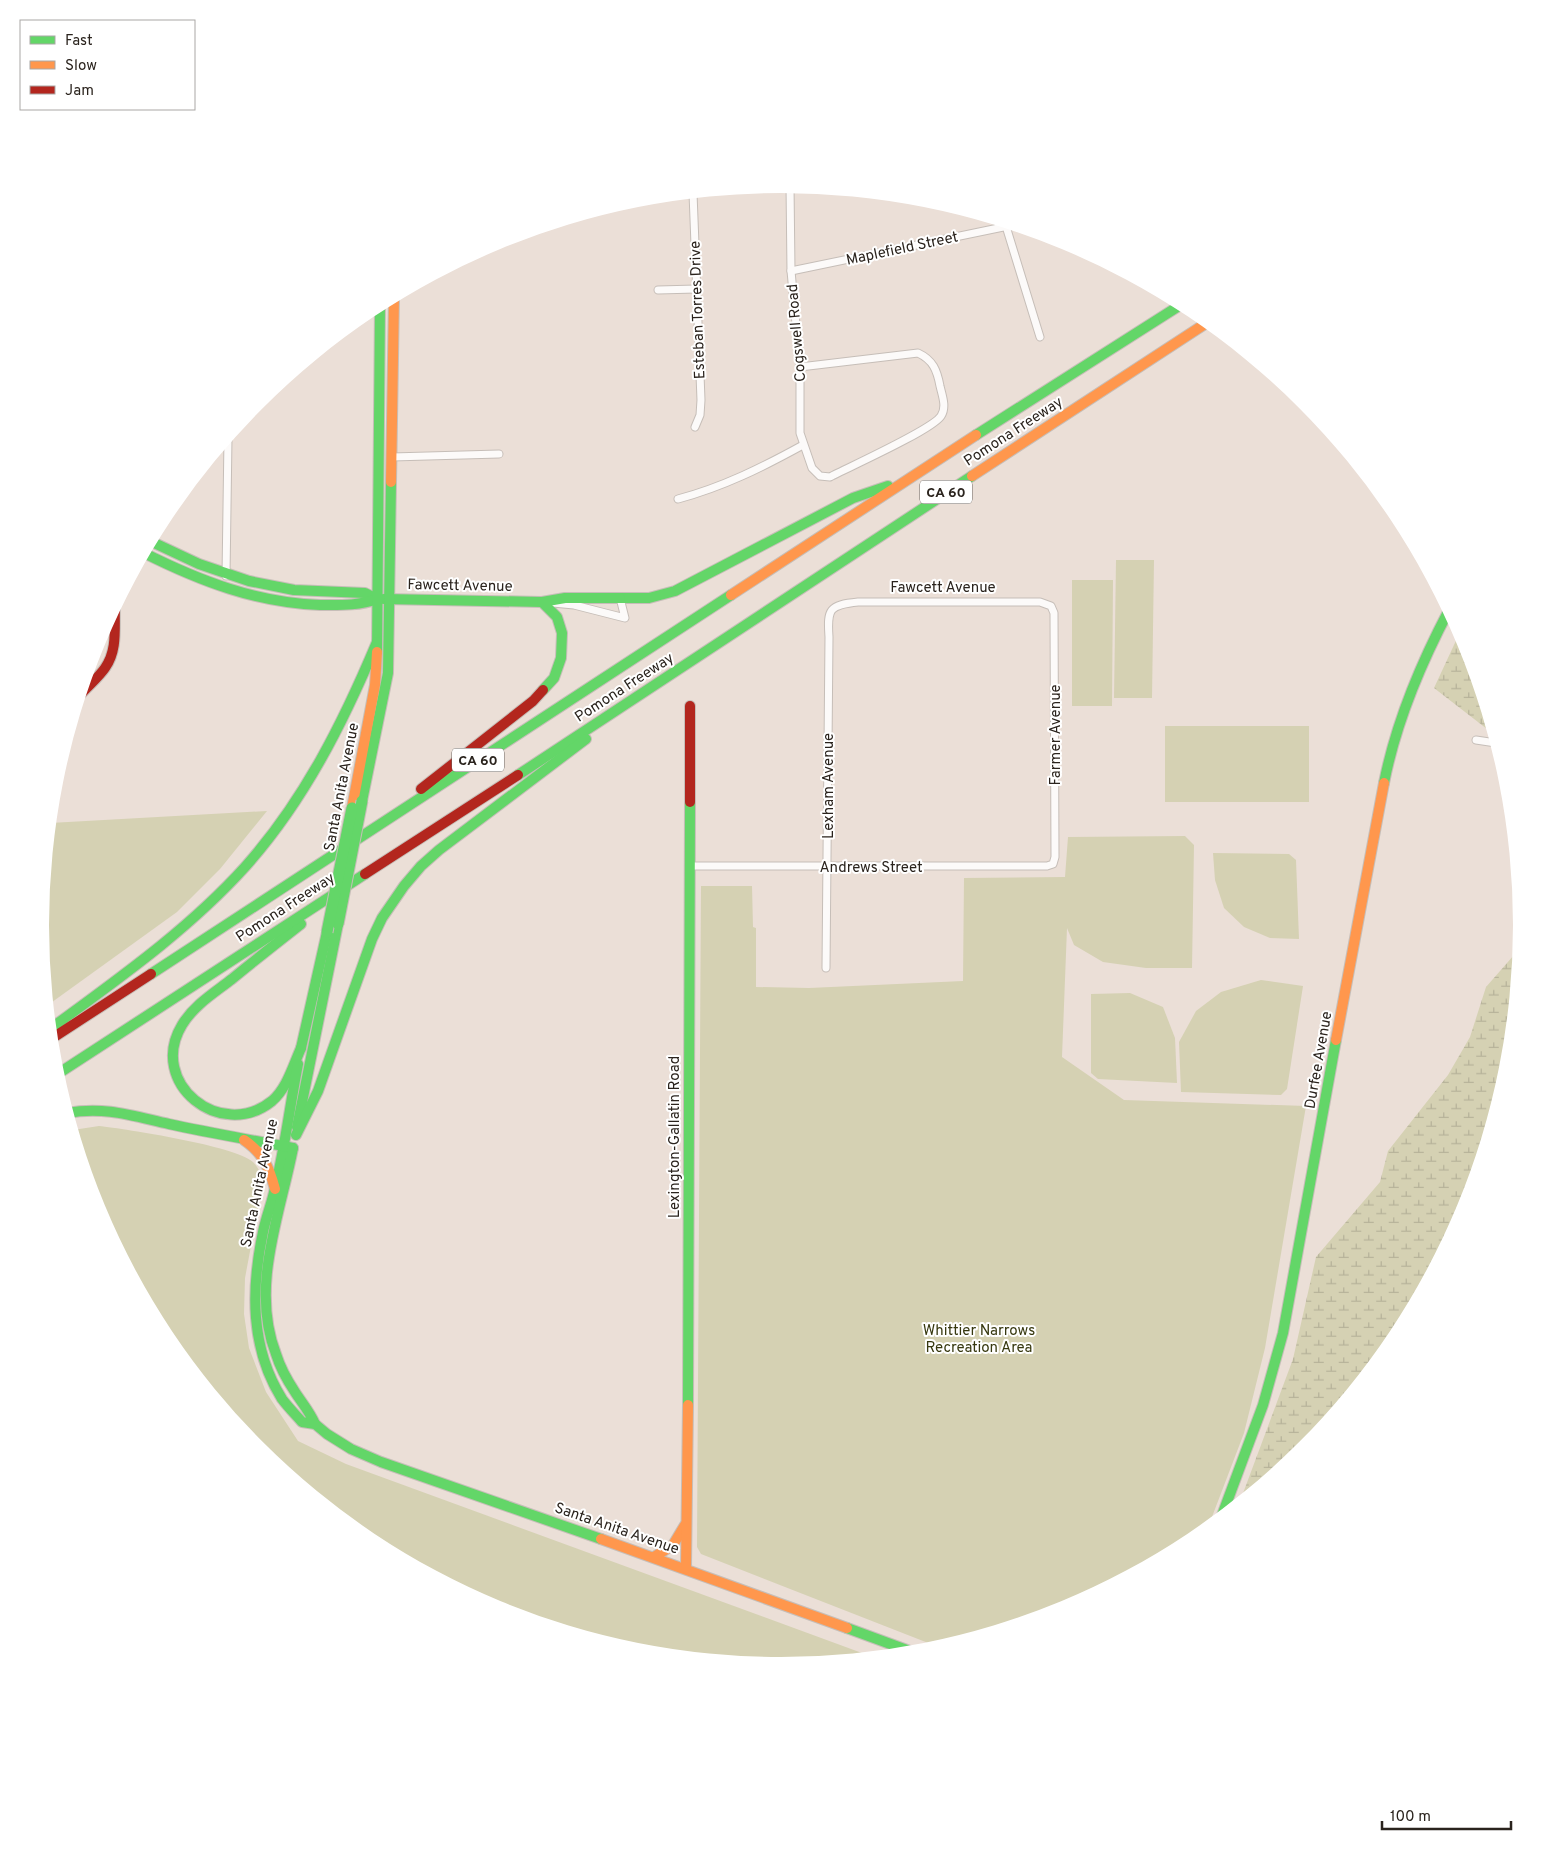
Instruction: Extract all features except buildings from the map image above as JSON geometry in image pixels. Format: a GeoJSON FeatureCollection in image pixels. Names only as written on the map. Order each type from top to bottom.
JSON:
{"type":"FeatureCollection","features":[{"type":"Feature","properties":{"kind":"main road","name":"Santa Anita Avenue"},"geometry":{"type":"LineString","coordinates":[[394,304],[388,673],[296,1135],[288,1147],[269,1206],[255,1278],[254,1304],[257,1330],[271,1377],[283,1400],[302,1422],[315,1424],[351,1449],[381,1462],[654,1556],[900,1648]]}},
{"type":"Feature","properties":{"kind":"main road","name":"Pomona Freeway"},"geometry":{"type":"LineString","coordinates":[[57,1035],[905,481],[1175,309]]}},
{"type":"Feature","properties":{"kind":"main road","name":"Santa Anita Avenue"},"geometry":{"type":"LineString","coordinates":[[315,1424],[311,1412],[281,1369],[272,1347],[266,1324],[265,1279],[288,1147],[301,1048],[327,932],[375,685],[380,313]]}},
{"type":"Feature","properties":{"kind":"main road"},"geometry":{"type":"LineString","coordinates":[[379,324],[394,324]]}},
{"type":"Feature","properties":{"kind":"main road","name":"Pomona Freeway"},"geometry":{"type":"LineString","coordinates":[[63,1070],[686,665],[755,617],[1201,326]]}},
{"type":"Feature","properties":{"kind":"main road"},"geometry":{"type":"LineString","coordinates":[[620,598],[649,598],[675,591],[853,498],[905,481]]}},
{"type":"Feature","properties":{"kind":"main road"},"geometry":{"type":"LineString","coordinates":[[156,545],[185,560],[226,576],[286,589],[366,593],[377,599]]}},
{"type":"Feature","properties":{"kind":"main road"},"geometry":{"type":"LineString","coordinates":[[149,556],[175,570],[211,585],[286,602],[313,605],[361,605],[377,599]]}},
{"type":"Feature","properties":{"kind":"main road"},"geometry":{"type":"LineString","coordinates":[[339,605],[340,593]]}},
{"type":"Feature","properties":{"kind":"main road","name":"Fawcett Avenue"},"geometry":{"type":"LineString","coordinates":[[377,599],[542,602],[565,598],[620,598]]}},
{"type":"Feature","properties":{"kind":"main road"},"geometry":{"type":"LineString","coordinates":[[358,838],[532,701],[554,678],[561,658],[562,633],[557,617],[542,602]]}},
{"type":"Feature","properties":{"kind":"main road","name":"Durfee Avenue"},"geometry":{"type":"LineString","coordinates":[[1225,1508],[1263,1405],[1283,1333],[1347,974],[1389,756],[1414,682],[1445,617]]}},
{"type":"Feature","properties":{"kind":"main road"},"geometry":{"type":"LineString","coordinates":[[90,684],[109,662],[113,649],[114,623]]}},
{"type":"Feature","properties":{"kind":"main road"},"geometry":{"type":"LineString","coordinates":[[56,1025],[162,945],[228,885],[257,852],[285,818],[314,775],[361,684],[377,642]]}},
{"type":"Feature","properties":{"kind":"main road"},"geometry":{"type":"LineString","coordinates":[[296,1135],[318,1091],[372,939],[392,902],[404,886],[421,866],[467,827],[686,665]]}},
{"type":"Feature","properties":{"kind":"main road","name":"Lexington-Gallatin Road"},"geometry":{"type":"LineString","coordinates":[[686,1568],[689,1332],[690,706]]}},
{"type":"Feature","properties":{"kind":"main road"},"geometry":{"type":"LineString","coordinates":[[301,1048],[284,1088],[261,1108],[242,1115],[230,1116],[205,1109],[190,1098],[180,1084],[173,1067],[175,1038],[184,1021],[195,1008],[359,877]]}},
{"type":"Feature","properties":{"kind":"main road"},"geometry":{"type":"LineString","coordinates":[[73,1112],[111,1110],[146,1119],[288,1147]]}},
{"type":"Feature","properties":{"kind":"main road"},"geometry":{"type":"LineString","coordinates":[[240,1138],[255,1147],[266,1159],[275,1189]]}},
{"type":"Feature","properties":{"kind":"main road"},"geometry":{"type":"LineString","coordinates":[[654,1556],[670,1549],[678,1541],[687,1519]]}},
{"type":"Feature","properties":{"kind":"street","name":"Cogswell Road"},"geometry":{"type":"LineString","coordinates":[[790,193],[791,271],[800,367],[800,433],[812,468],[820,476],[830,477],[917,433],[941,416],[944,405],[937,374],[927,357],[918,353],[800,367]]}},
{"type":"Feature","properties":{"kind":"street","name":"Esteban Torres Drive"},"geometry":{"type":"LineString","coordinates":[[693,199],[701,400],[700,415],[696,427]]}},
{"type":"Feature","properties":{"kind":"street","name":"Maplefield Street"},"geometry":{"type":"LineString","coordinates":[[791,271],[999,227]]}},
{"type":"Feature","properties":{"kind":"street"},"geometry":{"type":"LineString","coordinates":[[1009,230],[1040,337]]}},
{"type":"Feature","properties":{"kind":"street"},"geometry":{"type":"LineString","coordinates":[[658,290],[696,289]]}},
{"type":"Feature","properties":{"kind":"street"},"geometry":{"type":"LineString","coordinates":[[678,499],[734,480],[767,465],[803,445]]}},
{"type":"Feature","properties":{"kind":"street"},"geometry":{"type":"LineString","coordinates":[[226,576],[228,446]]}},
{"type":"Feature","properties":{"kind":"street"},"geometry":{"type":"LineString","coordinates":[[392,456],[499,454]]}},
{"type":"Feature","properties":{"kind":"street","name":"Fawcett Avenue"},"geometry":{"type":"LineString","coordinates":[[542,602],[574,605],[624,618],[620,598]]}},
{"type":"Feature","properties":{"kind":"street","name":"Fawcett Avenue"},"geometry":{"type":"LineString","coordinates":[[835,607],[843,603],[866,602],[1040,602],[1051,606]]}},
{"type":"Feature","properties":{"kind":"street","name":"Farmer Avenue"},"geometry":{"type":"LineString","coordinates":[[1051,606],[1054,614],[1055,856],[1053,864]]}},
{"type":"Feature","properties":{"kind":"street","name":"Lexham Avenue"},"geometry":{"type":"LineString","coordinates":[[826,968],[828,616],[830,610],[835,607]]}},
{"type":"Feature","properties":{"kind":"street"},"geometry":{"type":"LineString","coordinates":[[1476,740],[1489,742]]}},
{"type":"Feature","properties":{"kind":"street","name":"Andrews Street"},"geometry":{"type":"LineString","coordinates":[[689,866],[1047,866],[1053,864]]}},
{"type":"Feature","properties":{"kind":"green space"},"geometry":{"type":"Polygon","coordinates":[[[1116,560],[1154,560],[1152,698],[1114,698],[1116,560]]]}},
{"type":"Feature","properties":{"kind":"green space"},"geometry":{"type":"Polygon","coordinates":[[[1072,580],[1113,580],[1112,706],[1072,706],[1072,580]]]}},
{"type":"Feature","properties":{"kind":"green space"},"geometry":{"type":"Polygon","coordinates":[[[1456,641],[1486,728],[1434,688],[1456,641]]]}},
{"type":"Feature","properties":{"kind":"green space"},"geometry":{"type":"Polygon","coordinates":[[[1165,726],[1309,726],[1309,802],[1165,802],[1165,726]]]}},
{"type":"Feature","properties":{"kind":"green space"},"geometry":{"type":"Polygon","coordinates":[[[267,811],[220,869],[177,912],[53,1001],[49,925],[50,878],[56,823],[267,811]]]}},
{"type":"Feature","properties":{"kind":"green space","name":"Whittier Narrows Recreation Area"},"geometry":{"type":"Polygon","coordinates":[[[1185,836],[1194,845],[1192,968],[1146,968],[1103,962],[1074,945],[1067,928],[1062,1057],[1124,1100],[1306,1106],[1265,1348],[1244,1433],[1212,1517],[1147,1560],[1061,1602],[971,1633],[928,1643],[701,1554],[697,1547],[701,886],[752,886],[753,927],[756,928],[756,987],[809,988],[963,981],[964,878],[1065,877],[1068,837],[1185,836]]]}},
{"type":"Feature","properties":{"kind":"green space"},"geometry":{"type":"Polygon","coordinates":[[[1213,853],[1289,854],[1296,860],[1299,939],[1270,938],[1244,927],[1224,908],[1215,880],[1213,853]]]}},
{"type":"Feature","properties":{"kind":"green space"},"geometry":{"type":"Polygon","coordinates":[[[1512,957],[1507,1021],[1488,1115],[1458,1206],[1438,1249],[1415,1292],[1390,1332],[1362,1371],[1332,1408],[1299,1443],[1243,1493],[1293,1359],[1316,1257],[1380,1182],[1388,1151],[1448,1075],[1470,1037],[1486,987],[1512,957]]]}},
{"type":"Feature","properties":{"kind":"green space"},"geometry":{"type":"Polygon","coordinates":[[[1261,980],[1303,986],[1287,1089],[1281,1095],[1181,1092],[1179,1042],[1196,1011],[1221,992],[1261,980]]]}},
{"type":"Feature","properties":{"kind":"green space"},"geometry":{"type":"Polygon","coordinates":[[[1130,993],[1163,1007],[1175,1038],[1177,1083],[1098,1079],[1091,1073],[1091,994],[1130,993]]]}},
{"type":"Feature","properties":{"kind":"green space"},"geometry":{"type":"Polygon","coordinates":[[[99,1126],[204,1144],[243,1156],[253,1162],[258,1169],[263,1182],[245,1278],[244,1314],[249,1348],[266,1392],[298,1441],[346,1464],[861,1653],[781,1658],[733,1656],[638,1644],[591,1633],[501,1602],[457,1582],[415,1560],[374,1534],[298,1476],[230,1408],[200,1371],[172,1332],[147,1292],[124,1249],[104,1206],[78,1129],[99,1126]]]}},
{"type":"Feature","properties":{"kind":"traffic: fast"},"geometry":{"type":"LineString","coordinates":[[976,435],[1175,309]]}},
{"type":"Feature","properties":{"kind":"traffic: fast"},"geometry":{"type":"LineString","coordinates":[[377,652],[380,313]]}},
{"type":"Feature","properties":{"kind":"traffic: fast"},"geometry":{"type":"LineString","coordinates":[[518,775],[972,476]]}},
{"type":"Feature","properties":{"kind":"traffic: fast"},"geometry":{"type":"LineString","coordinates":[[362,801],[388,673],[391,482]]}},
{"type":"Feature","properties":{"kind":"traffic: fast"},"geometry":{"type":"LineString","coordinates":[[620,598],[649,598],[675,591],[853,498],[888,486]]}},
{"type":"Feature","properties":{"kind":"traffic: fast"},"geometry":{"type":"LineString","coordinates":[[156,544],[199,564],[249,581],[294,590],[365,593],[377,599]]}},
{"type":"Feature","properties":{"kind":"traffic: fast"},"geometry":{"type":"LineString","coordinates":[[149,555],[186,573],[229,589],[274,600],[335,605],[356,604],[377,599]]}},
{"type":"Feature","properties":{"kind":"traffic: fast"},"geometry":{"type":"LineString","coordinates":[[151,974],[731,595]]}},
{"type":"Feature","properties":{"kind":"traffic: fast"},"geometry":{"type":"LineString","coordinates":[[384,599],[542,602],[565,598],[620,598]]}},
{"type":"Feature","properties":{"kind":"traffic: fast"},"geometry":{"type":"LineString","coordinates":[[542,602],[557,617],[562,633],[561,658],[554,678],[543,690]]}},
{"type":"Feature","properties":{"kind":"traffic: fast"},"geometry":{"type":"LineString","coordinates":[[1384,783],[1395,738],[1410,694],[1445,618]]}},
{"type":"Feature","properties":{"kind":"traffic: fast"},"geometry":{"type":"LineString","coordinates":[[56,1025],[176,933],[223,890],[266,842],[304,788],[320,760],[336,731],[377,642]]}},
{"type":"Feature","properties":{"kind":"traffic: fast"},"geometry":{"type":"LineString","coordinates":[[296,1135],[318,1091],[372,939],[382,918],[404,886],[421,866],[439,850],[586,739]]}},
{"type":"Feature","properties":{"kind":"traffic: fast"},"geometry":{"type":"LineString","coordinates":[[338,924],[362,801]]}},
{"type":"Feature","properties":{"kind":"traffic: fast"},"geometry":{"type":"LineString","coordinates":[[688,1405],[690,802]]}},
{"type":"Feature","properties":{"kind":"traffic: fast"},"geometry":{"type":"LineString","coordinates":[[327,932],[352,808]]}},
{"type":"Feature","properties":{"kind":"traffic: fast"},"geometry":{"type":"LineString","coordinates":[[63,1070],[365,874]]}},
{"type":"Feature","properties":{"kind":"traffic: fast"},"geometry":{"type":"LineString","coordinates":[[301,924],[192,1011],[182,1025],[174,1047],[174,1067],[182,1085],[195,1100],[212,1110],[232,1115],[252,1112],[272,1101],[282,1090],[301,1048]]}},
{"type":"Feature","properties":{"kind":"traffic: fast"},"geometry":{"type":"LineString","coordinates":[[297,1127],[338,924]]}},
{"type":"Feature","properties":{"kind":"traffic: fast"},"geometry":{"type":"LineString","coordinates":[[301,1048],[327,932]]}},
{"type":"Feature","properties":{"kind":"traffic: fast"},"geometry":{"type":"LineString","coordinates":[[1225,1508],[1263,1405],[1283,1333],[1336,1040]]}},
{"type":"Feature","properties":{"kind":"traffic: fast"},"geometry":{"type":"LineString","coordinates":[[298,1064],[279,1173],[264,1226],[256,1275],[256,1318],[259,1339],[272,1380],[282,1399],[302,1422],[315,1424],[351,1449],[381,1462],[601,1539]]}},
{"type":"Feature","properties":{"kind":"traffic: fast"},"geometry":{"type":"LineString","coordinates":[[73,1112],[106,1111],[119,1113],[293,1148]]}},
{"type":"Feature","properties":{"kind":"traffic: fast"},"geometry":{"type":"LineString","coordinates":[[293,1148],[270,1251],[266,1303],[269,1329],[280,1364],[289,1383],[315,1424]]}},
{"type":"Feature","properties":{"kind":"traffic: fast"},"geometry":{"type":"LineString","coordinates":[[847,1628],[900,1648]]}},
{"type":"Feature","properties":{"kind":"traffic: slow"},"geometry":{"type":"LineString","coordinates":[[391,482],[394,304]]}},
{"type":"Feature","properties":{"kind":"traffic: slow"},"geometry":{"type":"LineString","coordinates":[[972,476],[1201,326]]}},
{"type":"Feature","properties":{"kind":"traffic: slow"},"geometry":{"type":"LineString","coordinates":[[731,595],[976,435]]}},
{"type":"Feature","properties":{"kind":"traffic: slow"},"geometry":{"type":"LineString","coordinates":[[352,808],[375,685],[377,652]]}},
{"type":"Feature","properties":{"kind":"traffic: slow"},"geometry":{"type":"LineString","coordinates":[[1336,1040],[1384,783]]}},
{"type":"Feature","properties":{"kind":"traffic: slow"},"geometry":{"type":"LineString","coordinates":[[244,1140],[261,1155],[275,1189]]}},
{"type":"Feature","properties":{"kind":"traffic: slow"},"geometry":{"type":"LineString","coordinates":[[686,1568],[688,1405]]}},
{"type":"Feature","properties":{"kind":"traffic: slow"},"geometry":{"type":"LineString","coordinates":[[654,1557],[673,1545],[685,1525]]}},
{"type":"Feature","properties":{"kind":"traffic: slow"},"geometry":{"type":"LineString","coordinates":[[601,1539],[847,1628]]}},
{"type":"Feature","properties":{"kind":"traffic: jam"},"geometry":{"type":"LineString","coordinates":[[90,685],[105,668],[112,654],[115,638],[115,621]]}},
{"type":"Feature","properties":{"kind":"traffic: jam"},"geometry":{"type":"LineString","coordinates":[[421,789],[533,701],[543,690]]}},
{"type":"Feature","properties":{"kind":"traffic: jam"},"geometry":{"type":"LineString","coordinates":[[690,706],[690,802]]}},
{"type":"Feature","properties":{"kind":"traffic: jam"},"geometry":{"type":"LineString","coordinates":[[365,874],[518,775]]}},
{"type":"Feature","properties":{"kind":"traffic: jam"},"geometry":{"type":"LineString","coordinates":[[57,1035],[151,974]]}}]}
